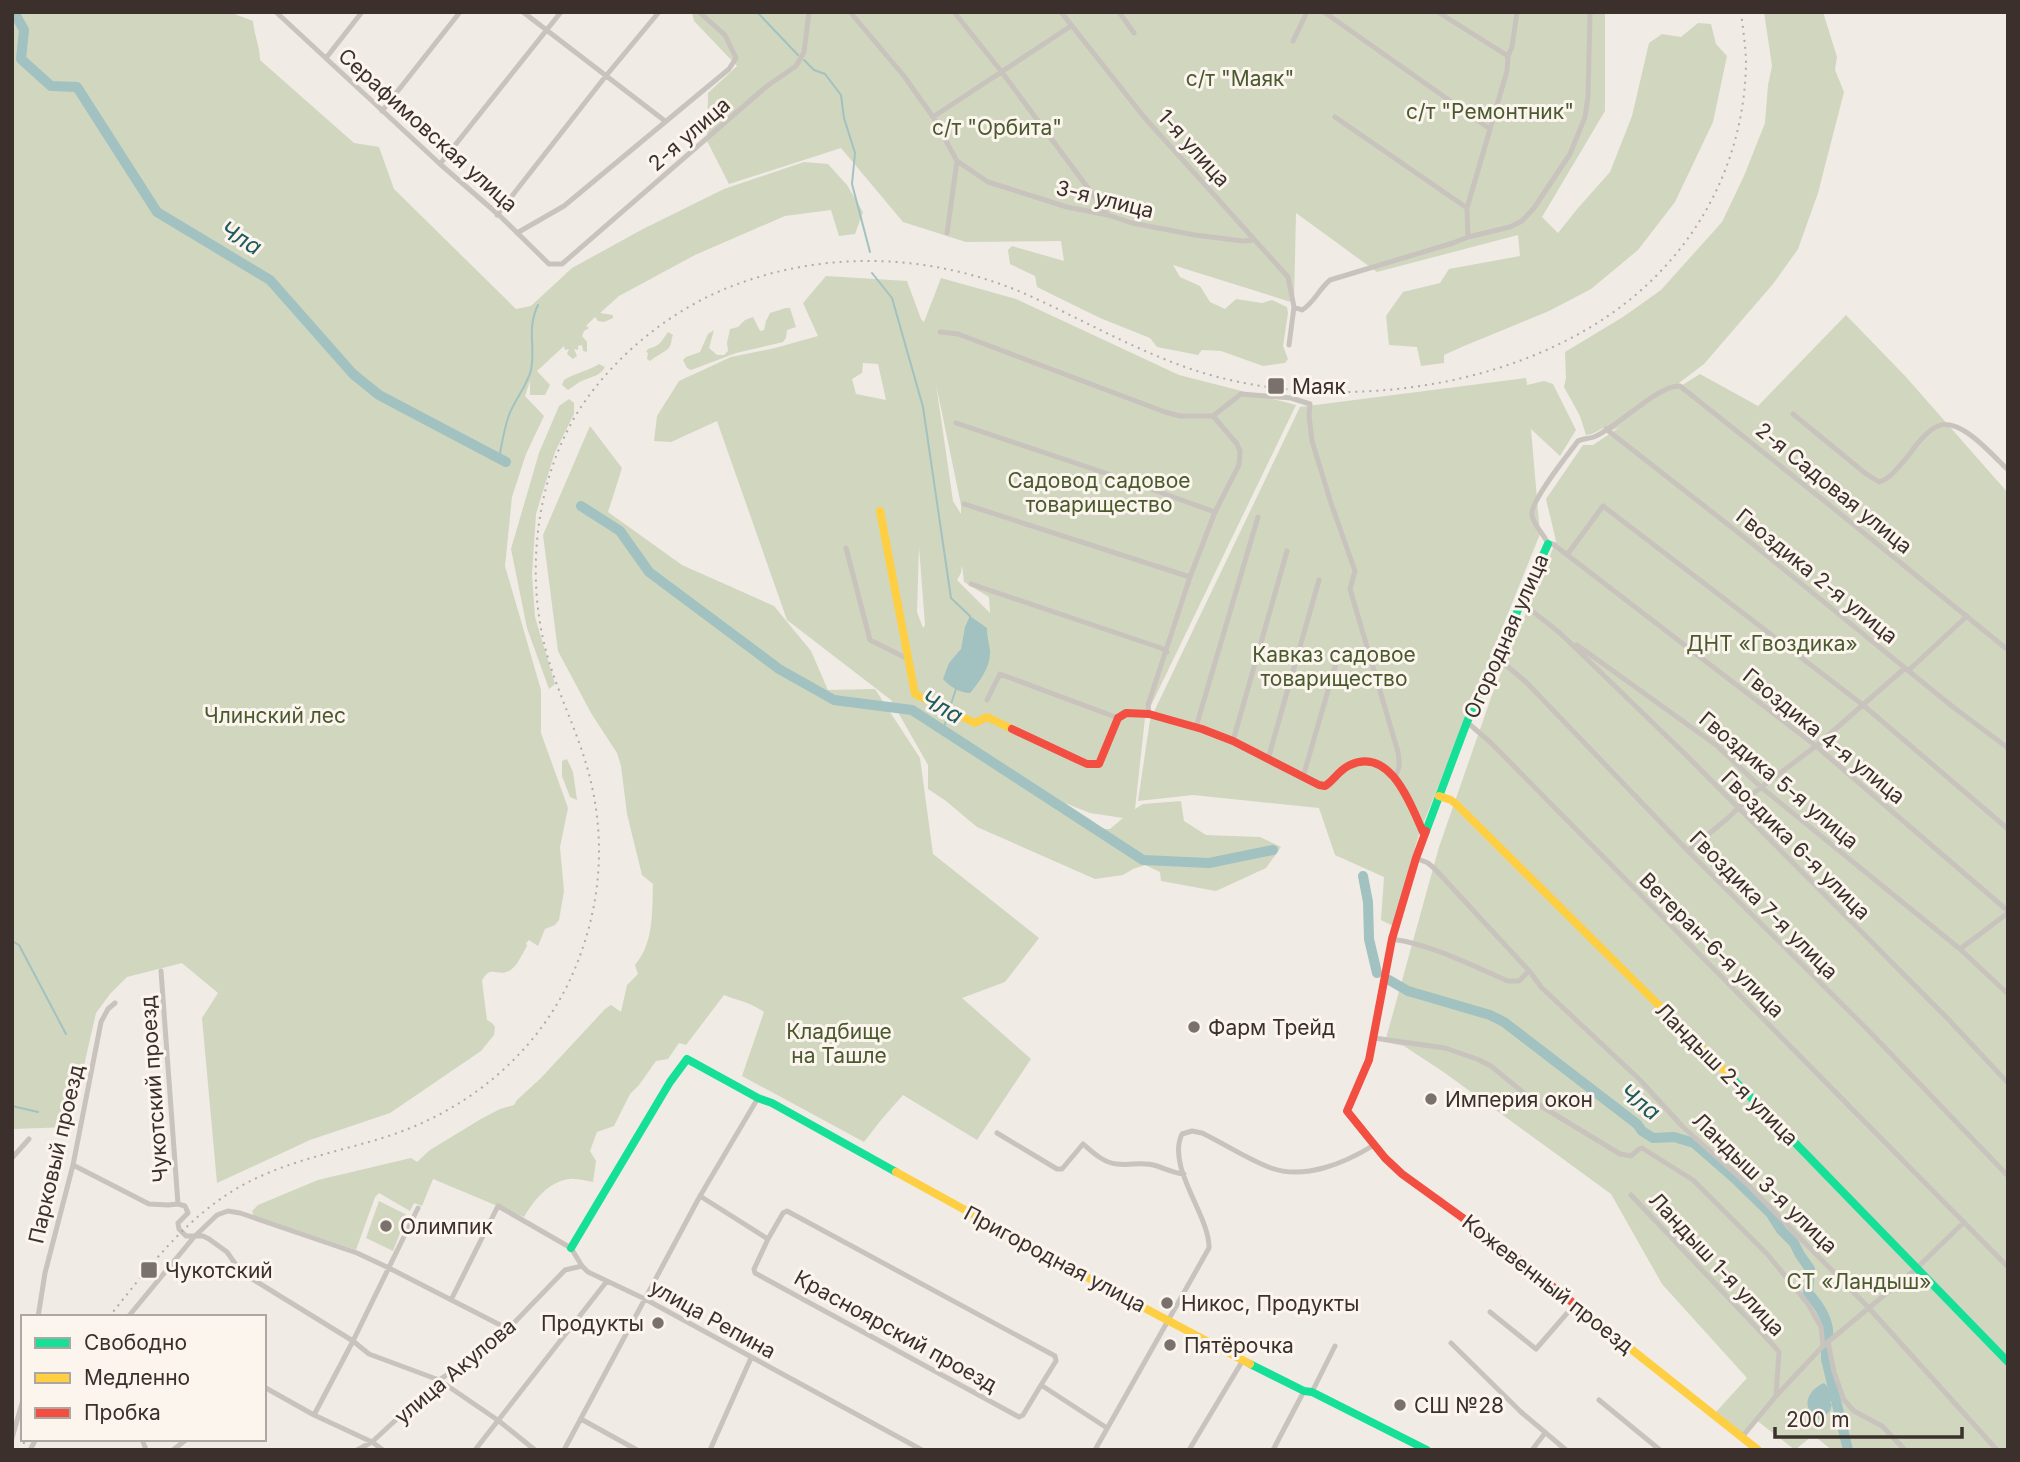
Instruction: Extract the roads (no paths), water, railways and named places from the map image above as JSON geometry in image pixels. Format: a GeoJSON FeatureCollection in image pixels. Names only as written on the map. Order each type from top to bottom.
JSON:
{"type":"FeatureCollection","features":[{"type":"Feature","properties":{"kind":"street","name":"Серафимовская улица"},"geometry":{"type":"LineString","coordinates":[[276,12],[549,264],[562,264]]}},
{"type":"Feature","properties":{"kind":"street"},"geometry":{"type":"LineString","coordinates":[[326,58],[362,12]]}},
{"type":"Feature","properties":{"kind":"street"},"geometry":{"type":"LineString","coordinates":[[382,111],[460,12]]}},
{"type":"Feature","properties":{"kind":"street"},"geometry":{"type":"LineString","coordinates":[[523,12],[665,121]]}},
{"type":"Feature","properties":{"kind":"street"},"geometry":{"type":"LineString","coordinates":[[440,164],[561,12]]}},
{"type":"Feature","properties":{"kind":"street"},"geometry":{"type":"LineString","coordinates":[[497,215],[605,76],[659,12]]}},
{"type":"Feature","properties":{"kind":"street"},"geometry":{"type":"LineString","coordinates":[[517,233],[564,206],[729,69],[736,58],[724,35],[699,12]]}},
{"type":"Feature","properties":{"kind":"street","name":"2-я улица"},"geometry":{"type":"LineString","coordinates":[[562,264],[767,86],[796,66],[804,52],[809,12]]}},
{"type":"Feature","properties":{"kind":"street","name":"3-я улица"},"geometry":{"type":"LineString","coordinates":[[850,12],[904,76],[933,117],[957,162],[988,182],[1067,207],[1132,223],[1195,235],[1252,240]]}},
{"type":"Feature","properties":{"kind":"street"},"geometry":{"type":"LineString","coordinates":[[954,12],[1108,215]]}},
{"type":"Feature","properties":{"kind":"street","name":"1-я улица"},"geometry":{"type":"LineString","coordinates":[[1061,12],[1144,117],[1288,277],[1294,307],[1289,345]]}},
{"type":"Feature","properties":{"kind":"street"},"geometry":{"type":"LineString","coordinates":[[1119,12],[1135,33]]}},
{"type":"Feature","properties":{"kind":"street"},"geometry":{"type":"LineString","coordinates":[[1293,41],[1307,12]]}},
{"type":"Feature","properties":{"kind":"street"},"geometry":{"type":"LineString","coordinates":[[1324,12],[1490,129]]}},
{"type":"Feature","properties":{"kind":"street"},"geometry":{"type":"LineString","coordinates":[[1438,12],[1508,56]]}},
{"type":"Feature","properties":{"kind":"street"},"geometry":{"type":"LineString","coordinates":[[1468,237],[1467,208],[1507,71],[1517,12]]}},
{"type":"Feature","properties":{"kind":"street"},"geometry":{"type":"LineString","coordinates":[[1294,307],[1302,310],[1308,306],[1330,280],[1468,237],[1510,227],[1522,221],[1534,208],[1570,154],[1585,117],[1590,12]]}},
{"type":"Feature","properties":{"kind":"street"},"geometry":{"type":"LineString","coordinates":[[933,117],[1072,26]]}},
{"type":"Feature","properties":{"kind":"street"},"geometry":{"type":"LineString","coordinates":[[1335,117],[1467,208]]}},
{"type":"Feature","properties":{"kind":"street"},"geometry":{"type":"LineString","coordinates":[[947,233],[957,162]]}},
{"type":"Feature","properties":{"kind":"street"},"geometry":{"type":"LineString","coordinates":[[940,332],[958,334],[1180,416],[1213,416],[1241,394],[1291,398],[1310,404],[1308,416],[1312,441],[1355,571],[1350,589],[1398,752],[1400,765],[1395,776]]}},
{"type":"Feature","properties":{"kind":"street","name":"Огородная улица"},"geometry":{"type":"LineString","coordinates":[[1347,1111],[1362,1078],[1374,1038],[1392,939],[1424,835],[1467,722],[1548,544],[1533,519],[1534,505],[1581,438],[1592,437],[1647,401],[1680,386]]}},
{"type":"Feature","properties":{"kind":"street","name":"2-я Садовая улица"},"geometry":{"type":"LineString","coordinates":[[1680,386],[2008,650]]}},
{"type":"Feature","properties":{"kind":"street"},"geometry":{"type":"LineString","coordinates":[[1793,414],[1879,482],[1889,477],[1934,428],[1947,424],[1972,435],[2008,470]]}},
{"type":"Feature","properties":{"kind":"street"},"geometry":{"type":"LineString","coordinates":[[1149,714],[1149,705],[1190,577],[1215,512],[1239,465],[1237,444],[1213,416]]}},
{"type":"Feature","properties":{"kind":"street"},"geometry":{"type":"LineString","coordinates":[[956,423],[1123,478],[1215,512]]}},
{"type":"Feature","properties":{"kind":"street","name":"Гвоздика 2-я улица"},"geometry":{"type":"LineString","coordinates":[[1606,429],[2008,748]]}},
{"type":"Feature","properties":{"kind":"street"},"geometry":{"type":"LineString","coordinates":[[964,504],[1190,577]]}},
{"type":"Feature","properties":{"kind":"street"},"geometry":{"type":"LineString","coordinates":[[1567,555],[1603,506],[1863,705],[2008,829]]}},
{"type":"Feature","properties":{"kind":"street"},"geometry":{"type":"LineString","coordinates":[[880,511],[915,694],[975,723],[986,717],[1087,764],[1099,764],[1118,718],[1126,713],[1149,714],[1196,727],[1233,741],[1319,785],[1325,786],[1348,766],[1359,761],[1379,763],[1395,776],[1424,835]]}},
{"type":"Feature","properties":{"kind":"street"},"geometry":{"type":"LineString","coordinates":[[1196,727],[1258,517]]}},
{"type":"Feature","properties":{"kind":"street","name":"Гвоздика 4-я улица"},"geometry":{"type":"LineString","coordinates":[[1548,544],[1553,544],[1816,746],[2008,912]]}},
{"type":"Feature","properties":{"kind":"street"},"geometry":{"type":"LineString","coordinates":[[846,548],[870,640],[908,659]]}},
{"type":"Feature","properties":{"kind":"street"},"geometry":{"type":"LineString","coordinates":[[1233,741],[1287,551]]}},
{"type":"Feature","properties":{"kind":"street"},"geometry":{"type":"LineString","coordinates":[[1269,759],[1319,580]]}},
{"type":"Feature","properties":{"kind":"street"},"geometry":{"type":"LineString","coordinates":[[971,584],[1167,652]]}},
{"type":"Feature","properties":{"kind":"street","name":"Гвоздика 5-я улица"},"geometry":{"type":"LineString","coordinates":[[1521,603],[1716,745],[1762,788],[1960,949],[2008,994]]}},
{"type":"Feature","properties":{"kind":"street"},"geometry":{"type":"LineString","coordinates":[[1688,851],[1816,746],[1967,616]]}},
{"type":"Feature","properties":{"kind":"street","name":"Гвоздика 6-я улица"},"geometry":{"type":"LineString","coordinates":[[1559,632],[1738,808],[2008,1083]]}},
{"type":"Feature","properties":{"kind":"street"},"geometry":{"type":"LineString","coordinates":[[1303,778],[1336,663]]}},
{"type":"Feature","properties":{"kind":"street","name":"Гвоздика 7-я улица"},"geometry":{"type":"LineString","coordinates":[[1494,664],[1506,665],[1526,682],[2008,1176]]}},
{"type":"Feature","properties":{"kind":"street"},"geometry":{"type":"LineString","coordinates":[[988,700],[1000,674],[1118,718]]}},
{"type":"Feature","properties":{"kind":"street","name":"Ветеран-6-я улица"},"geometry":{"type":"LineString","coordinates":[[1467,722],[1491,743],[1964,1223]]}},
{"type":"Feature","properties":{"kind":"street","name":"Ландыш 2-я улица"},"geometry":{"type":"LineString","coordinates":[[1438,796],[1457,804],[1754,1100],[2008,1362]]}},
{"type":"Feature","properties":{"kind":"street","name":"Ландыш 3-я улица"},"geometry":{"type":"LineString","coordinates":[[1416,858],[1429,863],[1541,987],[1639,1079],[1684,1127],[1748,1185],[1868,1307],[1997,1450]]}},
{"type":"Feature","properties":{"kind":"street"},"geometry":{"type":"LineString","coordinates":[[1960,949],[2008,912]]}},
{"type":"Feature","properties":{"kind":"street"},"geometry":{"type":"LineString","coordinates":[[1392,939],[1433,950],[1508,981],[1519,981],[1529,971]]}},
{"type":"Feature","properties":{"kind":"street","name":"Чукотский проезд"},"geometry":{"type":"LineString","coordinates":[[161,971],[178,1203]]}},
{"type":"Feature","properties":{"kind":"street","name":"Парковый проезд"},"geometry":{"type":"LineString","coordinates":[[38,1315],[45,1273],[74,1165],[101,1022],[115,1003]]}},
{"type":"Feature","properties":{"kind":"street"},"geometry":{"type":"LineString","coordinates":[[1374,1038],[1445,1048],[1477,1059],[1491,1066],[1536,1103],[1620,1154],[1631,1156],[1642,1148],[1693,1180],[1768,1255],[1808,1304],[1821,1327],[1844,1400],[1854,1411],[1882,1426],[1905,1450]]}},
{"type":"Feature","properties":{"kind":"street","name":"Пригородная улица"},"geometry":{"type":"LineString","coordinates":[[571,1248],[670,1082],[687,1059],[772,1103],[1068,1269],[1243,1360],[1427,1450]]}},
{"type":"Feature","properties":{"kind":"street"},"geometry":{"type":"LineString","coordinates":[[564,1450],[701,1196],[758,1098]]}},
{"type":"Feature","properties":{"kind":"street","name":"Кожевенный проезд"},"geometry":{"type":"LineString","coordinates":[[1347,1111],[1402,1174],[1503,1247],[1758,1450]]}},
{"type":"Feature","properties":{"kind":"street"},"geometry":{"type":"LineString","coordinates":[[1095,1450],[1209,1248],[1208,1235],[1190,1193],[1180,1157],[1180,1139],[1186,1132],[1192,1131],[1221,1142],[1264,1165],[1287,1172],[1336,1164],[1374,1145]]}},
{"type":"Feature","properties":{"kind":"street"},"geometry":{"type":"LineString","coordinates":[[997,1133],[1057,1169],[1062,1169],[1083,1144],[1098,1157],[1116,1164],[1138,1163],[1184,1174]]}},
{"type":"Feature","properties":{"kind":"street"},"geometry":{"type":"LineString","coordinates":[[12,1158],[29,1139]]}},
{"type":"Feature","properties":{"kind":"street","name":"Чукотский проезд"},"geometry":{"type":"LineString","coordinates":[[74,1165],[149,1203],[168,1206],[178,1203],[185,1206],[188,1213],[178,1223],[179,1229],[186,1236],[194,1237]]}},
{"type":"Feature","properties":{"kind":"street","name":"Ландыш 1-я улица"},"geometry":{"type":"LineString","coordinates":[[1631,1195],[1779,1352],[1776,1396]]}},
{"type":"Feature","properties":{"kind":"street"},"geometry":{"type":"LineString","coordinates":[[701,1196],[768,1239]]}},
{"type":"Feature","properties":{"kind":"street","name":"улица Репина"},"geometry":{"type":"LineString","coordinates":[[451,1300],[498,1206],[571,1248],[588,1272],[645,1299],[922,1450]]}},
{"type":"Feature","properties":{"kind":"street"},"geometry":{"type":"LineString","coordinates":[[314,1415],[354,1341],[418,1208]]}},
{"type":"Feature","properties":{"kind":"street"},"geometry":{"type":"LineString","coordinates":[[130,1315],[194,1237],[218,1215],[228,1211],[357,1253],[508,1329]]}},
{"type":"Feature","properties":{"kind":"street","name":"Красноярский проезд"},"geometry":{"type":"LineString","coordinates":[[787,1211],[1055,1356],[1056,1361],[1041,1385],[1023,1415],[1019,1417],[755,1273],[754,1269],[768,1239],[783,1213],[787,1211]]}},
{"type":"Feature","properties":{"kind":"street"},"geometry":{"type":"LineString","coordinates":[[1742,1437],[1776,1396],[1826,1344],[1917,1268],[1964,1223],[2008,1267]]}},
{"type":"Feature","properties":{"kind":"street"},"geometry":{"type":"LineString","coordinates":[[194,1237],[203,1236],[209,1239],[227,1252],[241,1272],[354,1341],[369,1354],[439,1380],[499,1421],[535,1450]]}},
{"type":"Feature","properties":{"kind":"street","name":"улица Акулова"},"geometry":{"type":"LineString","coordinates":[[357,1450],[372,1442],[439,1380],[482,1352],[565,1270],[582,1266]]}},
{"type":"Feature","properties":{"kind":"street"},"geometry":{"type":"LineString","coordinates":[[475,1450],[607,1281]]}},
{"type":"Feature","properties":{"kind":"street"},"geometry":{"type":"LineString","coordinates":[[1490,1312],[1536,1349],[1574,1304]]}},
{"type":"Feature","properties":{"kind":"street"},"geometry":{"type":"LineString","coordinates":[[1451,1343],[1521,1412],[1566,1450]]}},
{"type":"Feature","properties":{"kind":"street"},"geometry":{"type":"LineString","coordinates":[[1273,1450],[1335,1346]]}},
{"type":"Feature","properties":{"kind":"street"},"geometry":{"type":"LineString","coordinates":[[710,1450],[751,1358]]}},
{"type":"Feature","properties":{"kind":"street"},"geometry":{"type":"LineString","coordinates":[[1189,1450],[1243,1360]]}},
{"type":"Feature","properties":{"kind":"street"},"geometry":{"type":"LineString","coordinates":[[1041,1385],[1107,1428]]}},
{"type":"Feature","properties":{"kind":"street"},"geometry":{"type":"LineString","coordinates":[[266,1388],[383,1450]]}},
{"type":"Feature","properties":{"kind":"street"},"geometry":{"type":"LineString","coordinates":[[1599,1400],[1660,1450]]}},
{"type":"Feature","properties":{"kind":"street"},"geometry":{"type":"LineString","coordinates":[[12,1438],[21,1407]]}},
{"type":"Feature","properties":{"kind":"street"},"geometry":{"type":"LineString","coordinates":[[581,1419],[637,1450]]}},
{"type":"Feature","properties":{"kind":"street"},"geometry":{"type":"LineString","coordinates":[[1532,1450],[1545,1433]]}},
{"type":"Feature","properties":{"kind":"water"},"geometry":{"type":"Polygon","coordinates":[[[970,616],[987,628],[990,657],[981,679],[970,693],[955,689],[943,679],[949,663],[961,649],[970,616]]]}},
{"type":"Feature","properties":{"kind":"water"},"geometry":{"type":"Polygon","coordinates":[[[1824,1383],[1830,1392],[1832,1404],[1830,1411],[1820,1420],[1810,1411],[1808,1400],[1813,1391],[1824,1383]]]}},
{"type":"Feature","properties":{"kind":"waterway","name":"Чла"},"geometry":{"type":"LineString","coordinates":[[14,12],[24,30],[21,59],[51,86],[77,87],[157,212],[270,280],[353,374],[379,395],[506,462]]}},
{"type":"Feature","properties":{"kind":"waterway"},"geometry":{"type":"LineString","coordinates":[[757,12],[798,55]]}},
{"type":"Feature","properties":{"kind":"waterway"},"geometry":{"type":"LineString","coordinates":[[804,60],[814,70],[825,74],[841,95],[844,118],[855,153],[852,184],[870,252]]}},
{"type":"Feature","properties":{"kind":"waterway"},"geometry":{"type":"LineString","coordinates":[[872,273],[892,298],[923,407],[951,598],[970,618]]}},
{"type":"Feature","properties":{"kind":"waterway"},"geometry":{"type":"LineString","coordinates":[[499,458],[509,415],[531,370],[532,330],[538,305]]}},
{"type":"Feature","properties":{"kind":"waterway","name":"Чла"},"geometry":{"type":"LineString","coordinates":[[581,506],[620,531],[649,572],[779,669],[834,700],[912,710],[1143,860],[1209,863],[1273,850]]}},
{"type":"Feature","properties":{"kind":"waterway"},"geometry":{"type":"LineString","coordinates":[[950,707],[956,689]]}},
{"type":"Feature","properties":{"kind":"waterway"},"geometry":{"type":"LineString","coordinates":[[943,730],[948,715]]}},
{"type":"Feature","properties":{"kind":"waterway","name":"Чла"},"geometry":{"type":"LineString","coordinates":[[1363,876],[1368,902],[1369,939],[1377,973]]}},
{"type":"Feature","properties":{"kind":"waterway"},"geometry":{"type":"LineString","coordinates":[[12,941],[19,945],[66,1034]]}},
{"type":"Feature","properties":{"kind":"waterway","name":"Чла"},"geometry":{"type":"LineString","coordinates":[[1389,980],[1408,991],[1490,1015],[1504,1022],[1637,1124],[1642,1131],[1653,1138],[1674,1137],[1694,1143],[1771,1214],[1781,1230],[1794,1243],[1810,1269],[1808,1293],[1823,1314],[1828,1338]]}},
{"type":"Feature","properties":{"kind":"waterway"},"geometry":{"type":"LineString","coordinates":[[12,1106],[38,1112]]}},
{"type":"Feature","properties":{"kind":"waterway","name":"Чла"},"geometry":{"type":"LineString","coordinates":[[1826,1349],[1826,1359],[1848,1450]]}},
{"type":"Feature","properties":{"kind":"railway"},"geometry":{"type":"LineString","coordinates":[[111,1315],[153,1262],[185,1228],[241,1186],[291,1164],[414,1127],[447,1111],[477,1091],[505,1068],[530,1042],[569,981],[583,947],[595,898],[598,824],[589,775],[550,664],[540,621],[536,589],[539,525],[554,463],[581,407],[612,368],[649,334],[691,306],[735,285],[806,266],[879,261],[951,270],[986,279],[1021,292],[1169,361],[1248,384],[1309,391],[1372,391],[1435,384],[1496,369],[1554,346],[1607,316],[1653,279],[1692,233],[1720,181],[1739,125],[1746,65],[1741,12]]}},
{"type":"Feature","properties":{"kind":"railway"},"geometry":{"type":"LineString","coordinates":[[20,1450],[25,1441]]}},
{"type":"Feature","properties":{"kind":"place","name":"Маяк"},"geometry":{"type":"Point","coordinates":[1276,386]}},
{"type":"Feature","properties":{"kind":"place","name":"Фарм Трейд"},"geometry":{"type":"Point","coordinates":[1194,1027]}},
{"type":"Feature","properties":{"kind":"place","name":"Империя окон"},"geometry":{"type":"Point","coordinates":[1431,1099]}},
{"type":"Feature","properties":{"kind":"place","name":"Олимпик"},"geometry":{"type":"Point","coordinates":[386,1226]}},
{"type":"Feature","properties":{"kind":"place","name":"Чукотский"},"geometry":{"type":"Point","coordinates":[149,1270]}},
{"type":"Feature","properties":{"kind":"place","name":"Никос, Продукты"},"geometry":{"type":"Point","coordinates":[1167,1303]}},
{"type":"Feature","properties":{"kind":"place","name":"Продукты"},"geometry":{"type":"Point","coordinates":[658,1323]}},
{"type":"Feature","properties":{"kind":"place","name":"Пятёрочка"},"geometry":{"type":"Point","coordinates":[1170,1345]}},
{"type":"Feature","properties":{"kind":"place","name":"СШ №28"},"geometry":{"type":"Point","coordinates":[1400,1405]}},
{"type":"Feature","properties":{"kind":"park label","name":"с/т \"Маяк\""},"geometry":{"type":"Point","coordinates":[1240,78]}},
{"type":"Feature","properties":{"kind":"park label","name":"с/т \"Ремонтник\""},"geometry":{"type":"Point","coordinates":[1490,111]}},
{"type":"Feature","properties":{"kind":"park label","name":"с/т \"Орбита\""},"geometry":{"type":"Point","coordinates":[997,127]}},
{"type":"Feature","properties":{"kind":"park label","name":"Садовод садовое товарищество"},"geometry":{"type":"Point","coordinates":[1099,492]}},
{"type":"Feature","properties":{"kind":"park label","name":"ДНТ «Гвоздика»"},"geometry":{"type":"Point","coordinates":[1772,643]}},
{"type":"Feature","properties":{"kind":"park label","name":"Кавказ садовое товарищество"},"geometry":{"type":"Point","coordinates":[1334,666]}},
{"type":"Feature","properties":{"kind":"park label","name":"Члинский лес"},"geometry":{"type":"Point","coordinates":[275,715]}},
{"type":"Feature","properties":{"kind":"park label","name":"Кладбище на Ташле"},"geometry":{"type":"Point","coordinates":[839,1043]}},
{"type":"Feature","properties":{"kind":"park label","name":"СТ «Ландыш»"},"geometry":{"type":"Point","coordinates":[1859,1281]}}]}
